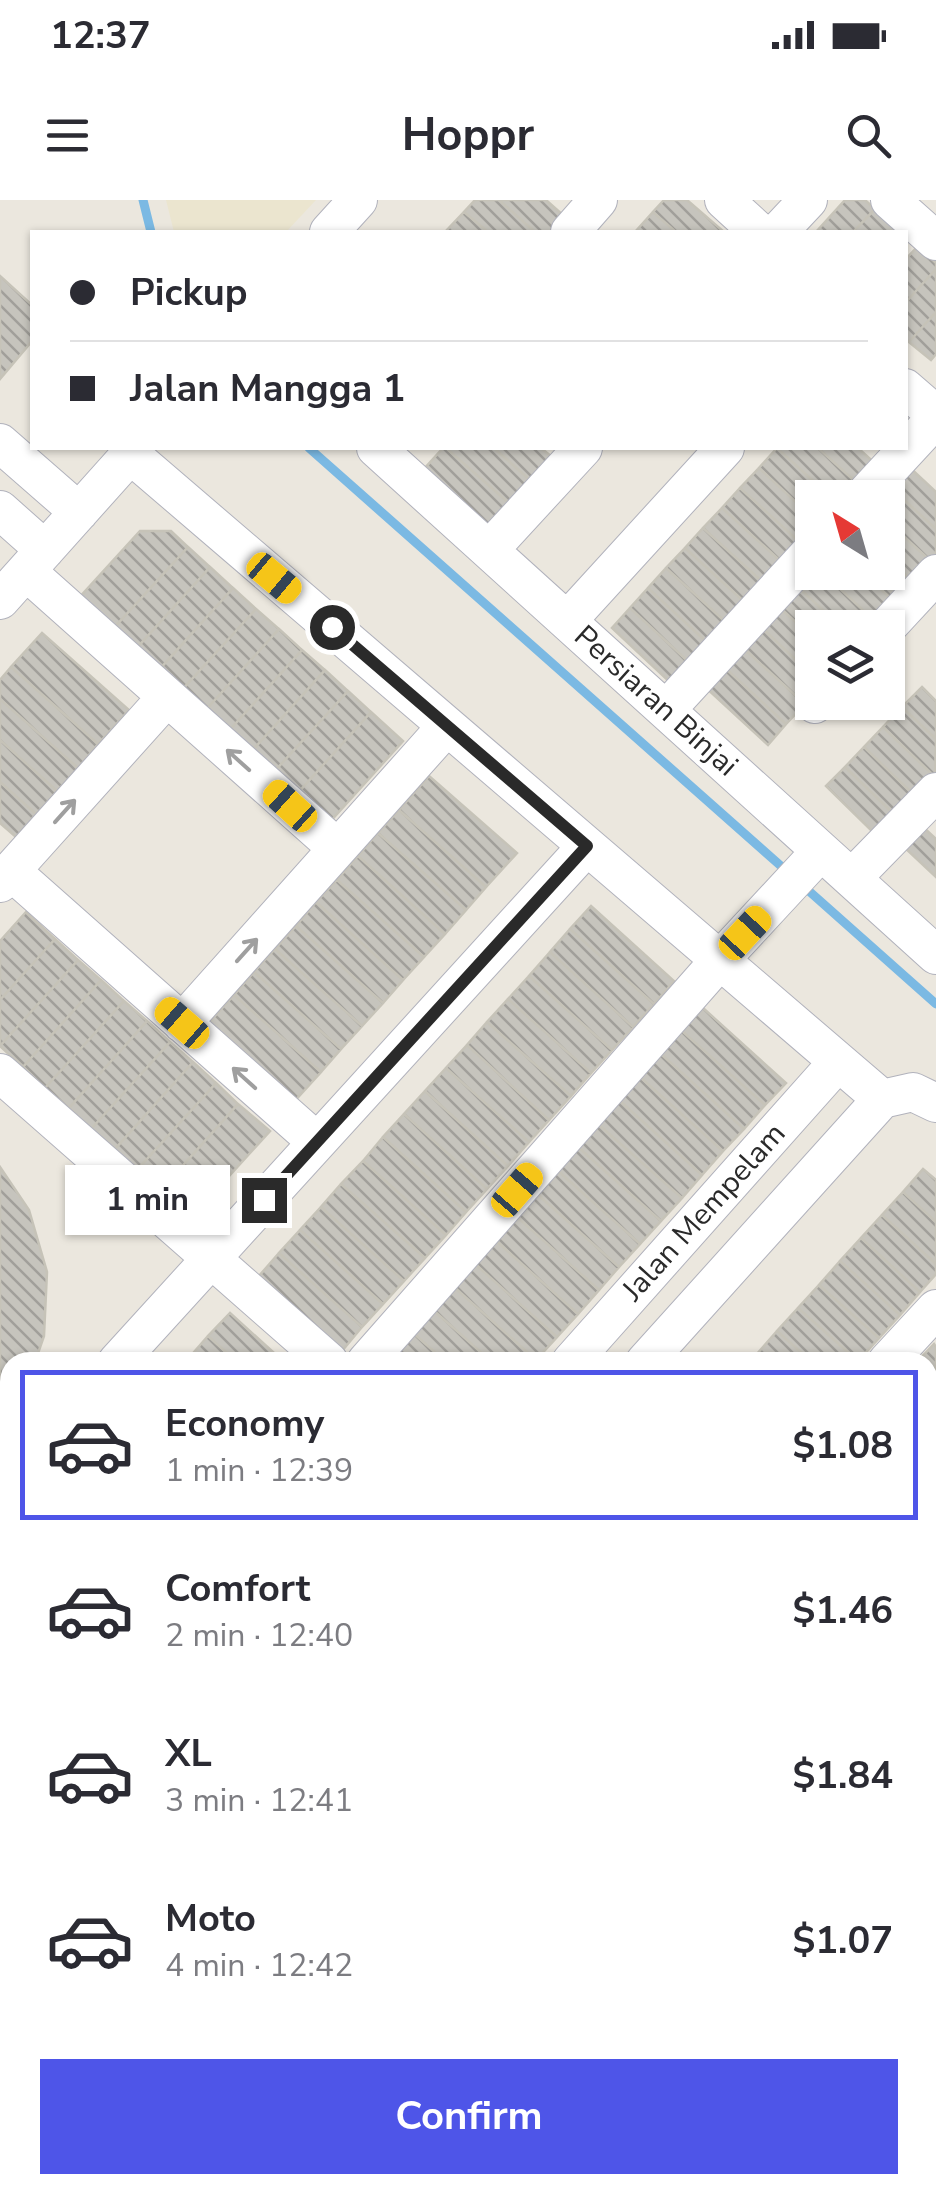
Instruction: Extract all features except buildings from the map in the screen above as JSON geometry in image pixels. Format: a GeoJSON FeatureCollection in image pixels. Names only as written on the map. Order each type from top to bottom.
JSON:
{"type":"FeatureCollection","features":[{"type":"Feature","properties":{"kind":"street"},"geometry":{"type":"LineString","coordinates":[[331,230],[358,200]]}},
{"type":"Feature","properties":{"kind":"street"},"geometry":{"type":"LineString","coordinates":[[572,230],[598,200]]}},
{"type":"Feature","properties":{"kind":"street"},"geometry":{"type":"LineString","coordinates":[[724,200],[756,230]]}},
{"type":"Feature","properties":{"kind":"street"},"geometry":{"type":"LineString","coordinates":[[780,230],[808,200]]}},
{"type":"Feature","properties":{"kind":"street"},"geometry":{"type":"LineString","coordinates":[[890,200],[936,241]]}},
{"type":"Feature","properties":{"kind":"street"},"geometry":{"type":"LineString","coordinates":[[908,391],[936,417],[908,448]]}},
{"type":"Feature","properties":{"kind":"street"},"geometry":{"type":"LineString","coordinates":[[0,443],[79,512]]}},
{"type":"Feature","properties":{"kind":"street","name":"Persiaran Binjai"},"geometry":{"type":"LineString","coordinates":[[382,450],[936,954]]}},
{"type":"Feature","properties":{"kind":"street"},"geometry":{"type":"LineString","coordinates":[[490,550],[581,450]]}},
{"type":"Feature","properties":{"kind":"street"},"geometry":{"type":"LineString","coordinates":[[568,621],[723,450]]}},
{"type":"Feature","properties":{"kind":"street"},"geometry":{"type":"LineString","coordinates":[[878,480],[906,450]]}},
{"type":"Feature","properties":{"kind":"street"},"geometry":{"type":"LineString","coordinates":[[0,600],[132,451],[882,1099],[913,1092],[936,1103]]}},
{"type":"Feature","properties":{"kind":"street"},"geometry":{"type":"LineString","coordinates":[[0,510],[35,560],[167,697],[338,848]]}},
{"type":"Feature","properties":{"kind":"street"},"geometry":{"type":"LineString","coordinates":[[666,710],[795,570]]}},
{"type":"Feature","properties":{"kind":"street"},"geometry":{"type":"LineString","coordinates":[[903,610],[936,574]]}},
{"type":"Feature","properties":{"kind":"street"},"geometry":{"type":"LineString","coordinates":[[167,697],[6,877],[182,1023],[316,1142]]}},
{"type":"Feature","properties":{"kind":"street"},"geometry":{"type":"LineString","coordinates":[[182,1023],[447,726]]}},
{"type":"Feature","properties":{"kind":"street"},"geometry":{"type":"LineString","coordinates":[[852,878],[936,792]]}},
{"type":"Feature","properties":{"kind":"street"},"geometry":{"type":"LineString","coordinates":[[125,1352],[587,846]]}},
{"type":"Feature","properties":{"kind":"street"},"geometry":{"type":"LineString","coordinates":[[375,1352],[821,851]]}},
{"type":"Feature","properties":{"kind":"street","name":"Jalan Mempelam"},"geometry":{"type":"LineString","coordinates":[[580,1352],[838,1062]]}},
{"type":"Feature","properties":{"kind":"street"},"geometry":{"type":"LineString","coordinates":[[0,1073],[318,1352]]}},
{"type":"Feature","properties":{"kind":"street","name":"Jalan Mempelam"},"geometry":{"type":"LineString","coordinates":[[654,1352],[882,1099]]}},
{"type":"Feature","properties":{"kind":"street"},"geometry":{"type":"LineString","coordinates":[[896,1352],[936,1309]]}},
{"type":"Feature","properties":{"kind":"shaded area"},"geometry":{"type":"Polygon","coordinates":[[[166,200],[316,200],[288,230],[174,230],[166,200]]]}},
{"type":"Feature","properties":{"kind":"waterway"},"geometry":{"type":"LineString","coordinates":[[143,200],[150,230]]}},
{"type":"Feature","properties":{"kind":"waterway"},"geometry":{"type":"LineString","coordinates":[[311,450],[790,874]]}},
{"type":"Feature","properties":{"kind":"waterway"},"geometry":{"type":"LineString","coordinates":[[801,884],[936,1004]]}},
{"type":"Feature","properties":{"kind":"route"},"geometry":{"type":"LineString","coordinates":[[264,1200],[587,846],[332,627]]}}]}
